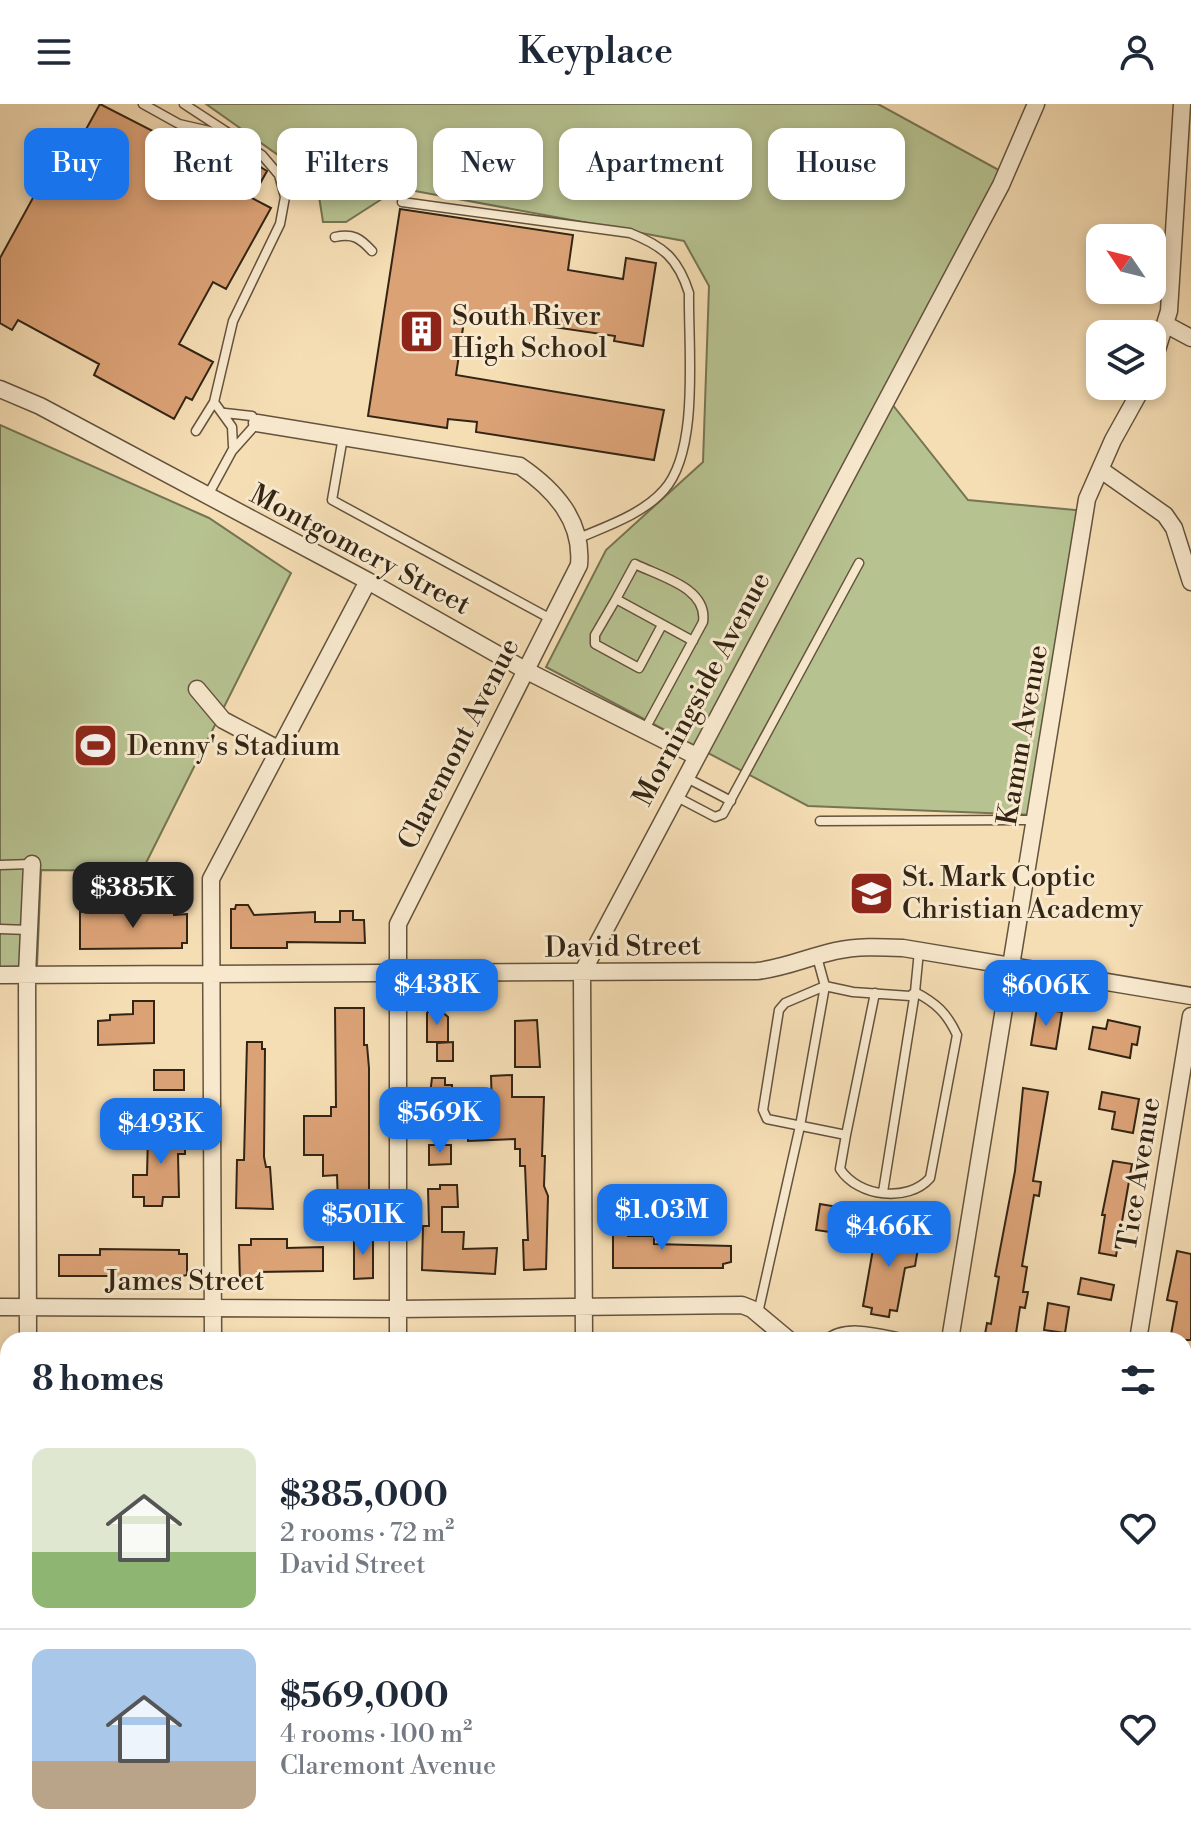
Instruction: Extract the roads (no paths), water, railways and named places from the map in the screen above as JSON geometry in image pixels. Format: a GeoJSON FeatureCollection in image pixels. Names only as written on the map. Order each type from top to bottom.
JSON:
{"type":"FeatureCollection","features":[{"type":"Feature","properties":{"kind":"street","name":"Morningside Avenue"},"geometry":{"type":"LineString","coordinates":[[584,1332],[582,973],[1001,185],[1036,104]]}},
{"type":"Feature","properties":{"kind":"street"},"geometry":{"type":"LineString","coordinates":[[1165,320],[1182,104]]}},
{"type":"Feature","properties":{"kind":"street"},"geometry":{"type":"LineString","coordinates":[[1166,325],[1191,338]]}},
{"type":"Feature","properties":{"kind":"street","name":"Montgomery Street"},"geometry":{"type":"LineString","coordinates":[[0,389],[40,406],[368,581],[525,670],[696,756]]}},
{"type":"Feature","properties":{"kind":"street","name":"Kamm Avenue"},"geometry":{"type":"LineString","coordinates":[[951,1332],[1087,499],[1136,400]]}},
{"type":"Feature","properties":{"kind":"street"},"geometry":{"type":"LineString","coordinates":[[254,419],[520,466],[554,492],[577,528],[579,538]]}},
{"type":"Feature","properties":{"kind":"street"},"geometry":{"type":"LineString","coordinates":[[1101,470],[1165,515],[1174,528],[1191,582]]}},
{"type":"Feature","properties":{"kind":"street","name":"Claremont Avenue"},"geometry":{"type":"LineString","coordinates":[[398,1332],[398,924],[579,565],[579,538]]}},
{"type":"Feature","properties":{"kind":"street"},"geometry":{"type":"LineString","coordinates":[[213,1332],[211,879],[368,581]]}},
{"type":"Feature","properties":{"kind":"street"},"geometry":{"type":"LineString","coordinates":[[197,689],[223,720],[278,749]]}},
{"type":"Feature","properties":{"kind":"street"},"geometry":{"type":"LineString","coordinates":[[28,1332],[27,975],[32,864]]}},
{"type":"Feature","properties":{"kind":"street","name":"David Street"},"geometry":{"type":"LineString","coordinates":[[0,975],[757,971],[781,969],[817,957],[872,947],[919,951],[1191,996]]}},
{"type":"Feature","properties":{"kind":"street","name":"Tice Avenue"},"geometry":{"type":"LineString","coordinates":[[1139,1332],[1191,1016]]}},
{"type":"Feature","properties":{"kind":"street","name":"James Street"},"geometry":{"type":"LineString","coordinates":[[0,1307],[584,1309],[742,1305],[779,1332]]}},
{"type":"Feature","properties":{"kind":"lane"},"geometry":{"type":"LineString","coordinates":[[143,104],[179,124],[197,128]]}},
{"type":"Feature","properties":{"kind":"lane"},"geometry":{"type":"LineString","coordinates":[[184,104],[220,128]]}},
{"type":"Feature","properties":{"kind":"lane"},"geometry":{"type":"LineString","coordinates":[[261,154],[277,173]]}},
{"type":"Feature","properties":{"kind":"lane"},"geometry":{"type":"LineString","coordinates":[[196,431],[214,402],[233,321],[286,210],[284,200]]}},
{"type":"Feature","properties":{"kind":"lane"},"geometry":{"type":"LineString","coordinates":[[402,202],[630,233],[657,243],[682,271],[689,293],[687,442],[678,471],[662,492],[640,508],[579,538]]}},
{"type":"Feature","properties":{"kind":"lane"},"geometry":{"type":"LineString","coordinates":[[335,237],[348,234],[361,239],[372,251]]}},
{"type":"Feature","properties":{"kind":"lane"},"geometry":{"type":"LineString","coordinates":[[214,402],[225,413],[232,427],[232,451]]}},
{"type":"Feature","properties":{"kind":"lane"},"geometry":{"type":"LineString","coordinates":[[207,497],[254,419],[225,413]]}},
{"type":"Feature","properties":{"kind":"lane"},"geometry":{"type":"LineString","coordinates":[[343,435],[332,500],[552,620]]}},
{"type":"Feature","properties":{"kind":"lane"},"geometry":{"type":"LineString","coordinates":[[674,795],[715,817],[723,814],[859,563]]}},
{"type":"Feature","properties":{"kind":"lane"},"geometry":{"type":"LineString","coordinates":[[644,730],[703,622],[705,609],[698,596],[635,564],[595,635],[595,644],[639,668],[662,625]]}},
{"type":"Feature","properties":{"kind":"lane"},"geometry":{"type":"LineString","coordinates":[[616,599],[693,641]]}},
{"type":"Feature","properties":{"kind":"lane"},"geometry":{"type":"LineString","coordinates":[[685,776],[731,801]]}},
{"type":"Feature","properties":{"kind":"lane"},"geometry":{"type":"LineString","coordinates":[[820,821],[1034,820]]}},
{"type":"Feature","properties":{"kind":"lane"},"geometry":{"type":"LineString","coordinates":[[0,865],[32,864]]}},
{"type":"Feature","properties":{"kind":"lane"},"geometry":{"type":"LineString","coordinates":[[0,929],[29,930]]}},
{"type":"Feature","properties":{"kind":"lane"},"geometry":{"type":"LineString","coordinates":[[883,1192],[919,951]]}},
{"type":"Feature","properties":{"kind":"lane"},"geometry":{"type":"LineString","coordinates":[[758,1314],[766,1292],[800,1126],[825,986],[817,957]]}},
{"type":"Feature","properties":{"kind":"lane"},"geometry":{"type":"LineString","coordinates":[[846,1135],[767,1119],[763,1110],[779,1010],[785,1003],[825,986],[910,996],[915,992]]}},
{"type":"Feature","properties":{"kind":"lane"},"geometry":{"type":"LineString","coordinates":[[875,993],[840,1169],[846,1178],[863,1190],[906,1194],[922,1187],[930,1178],[957,1035],[949,1017],[937,1004],[915,992]]}},
{"type":"Feature","properties":{"kind":"lane"},"geometry":{"type":"LineString","coordinates":[[834,1332],[862,1332]]}},
{"type":"Feature","properties":{"kind":"place","name":"South River High School"},"geometry":{"type":"Point","coordinates":[421,332]}},
{"type":"Feature","properties":{"kind":"place","name":"Denny's Stadium"},"geometry":{"type":"Point","coordinates":[96,746]}},
{"type":"Feature","properties":{"kind":"place","name":"St. Mark Coptic Christian Academy"},"geometry":{"type":"Point","coordinates":[871,893]}}]}
